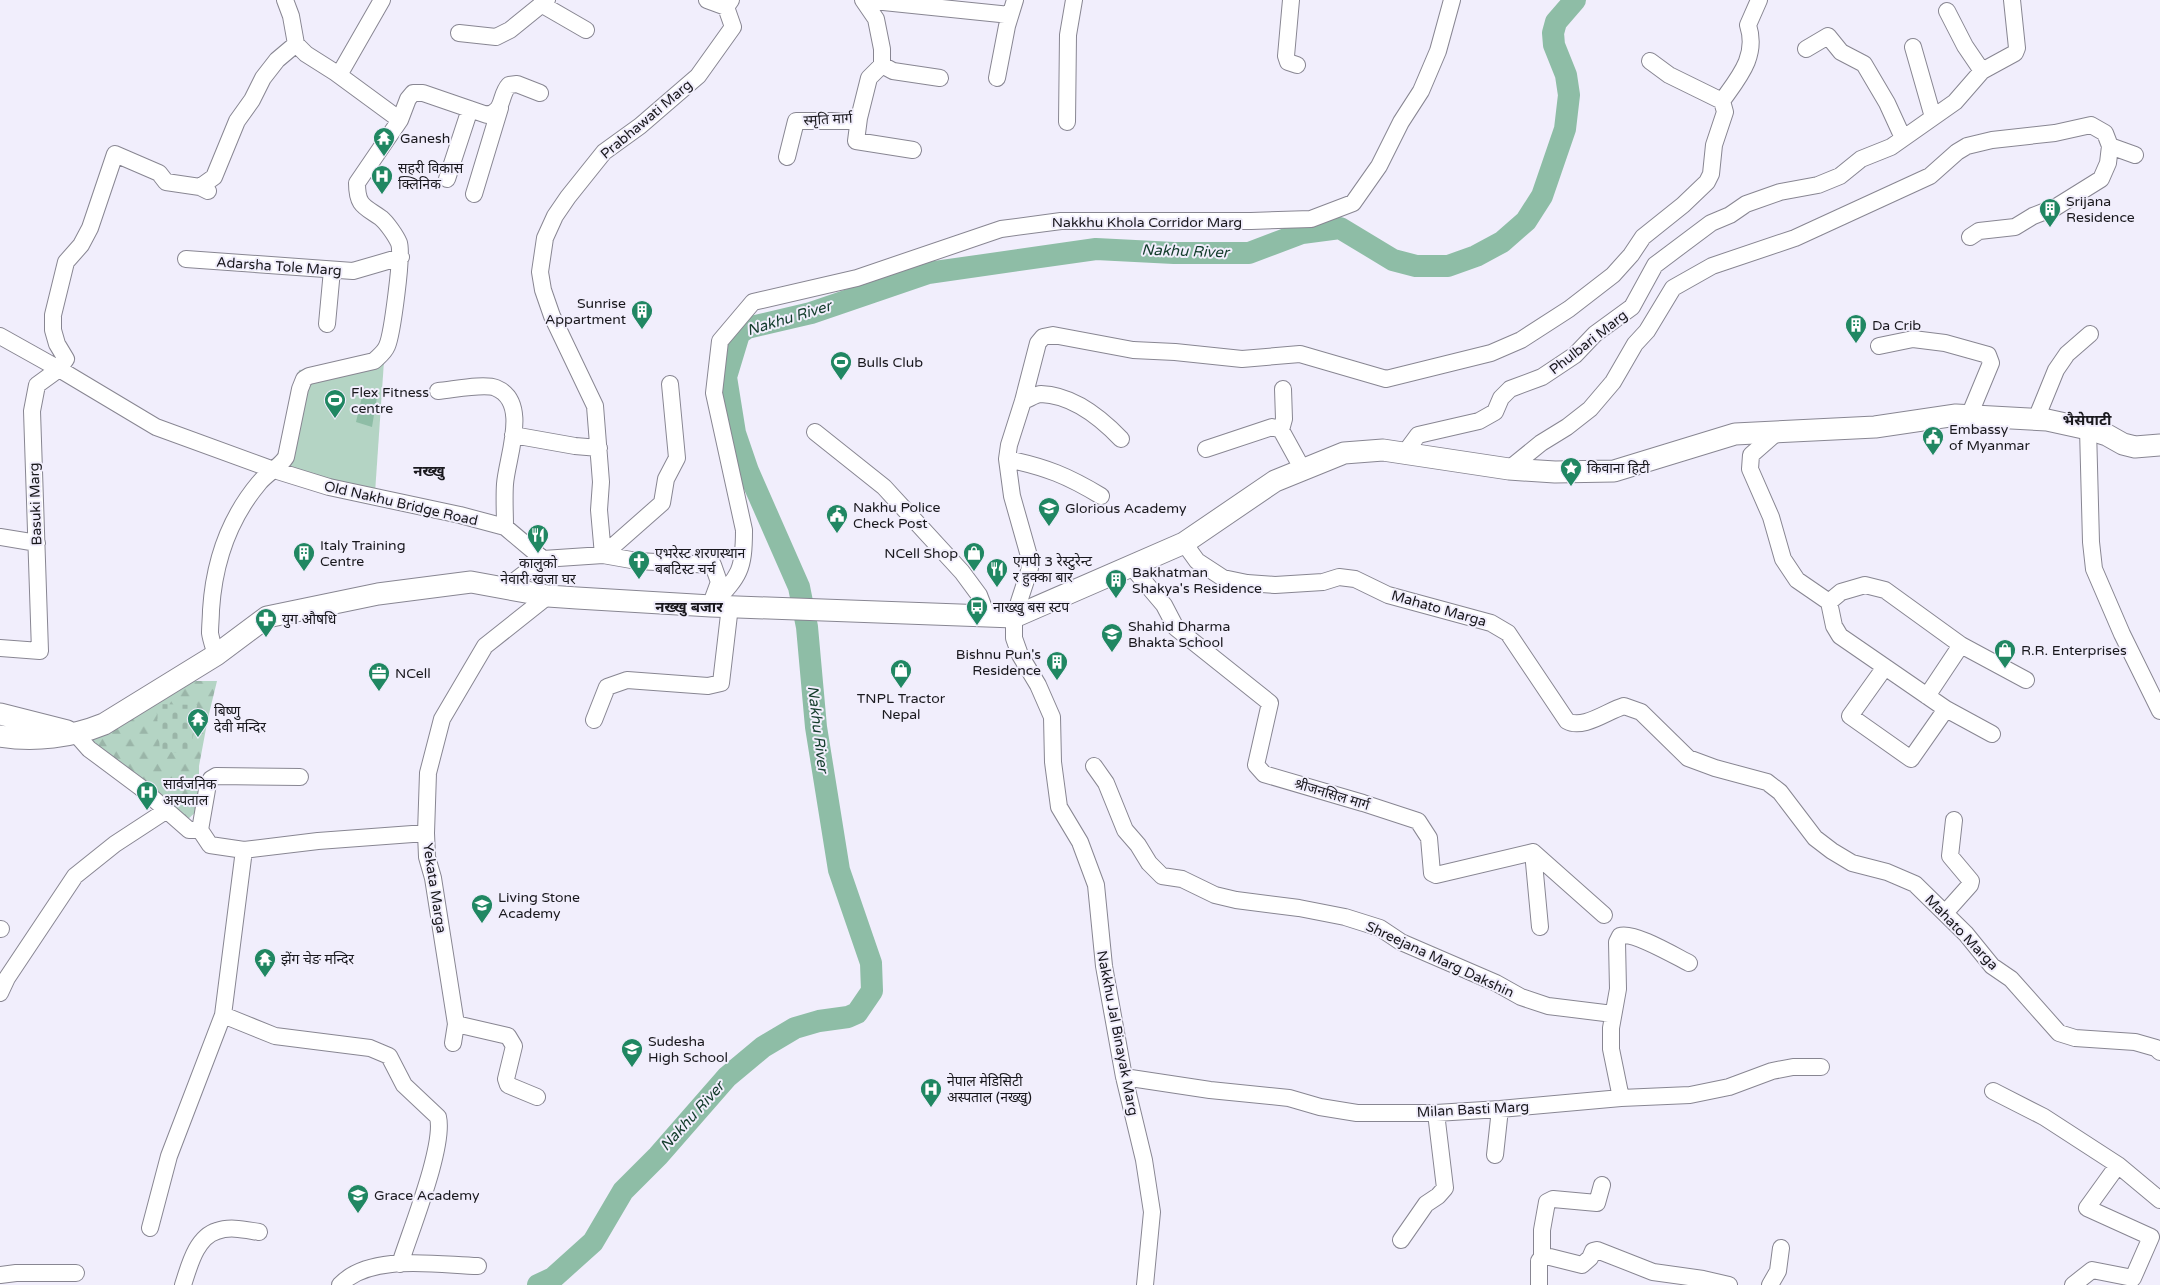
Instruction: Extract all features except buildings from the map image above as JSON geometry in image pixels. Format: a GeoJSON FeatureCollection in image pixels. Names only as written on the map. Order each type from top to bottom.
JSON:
{"type":"FeatureCollection","features":[{"type":"Feature","properties":{"kind":"main road"},"geometry":{"type":"LineString","coordinates":[[0,736],[39,739],[91,729],[104,724],[216,655],[267,617],[378,594],[471,582],[507,587],[548,596],[720,606],[1014,617],[1184,543],[1275,481],[1344,453],[1383,450],[1509,469],[1555,472],[1614,471],[1734,434],[1875,427],[1956,415],[2036,419],[2097,432],[2123,444],[2135,447],[2160,445]]}},
{"type":"Feature","properties":{"kind":"main road"},"geometry":{"type":"LineString","coordinates":[[2097,432],[2160,430]]}},
{"type":"Feature","properties":{"kind":"main road"},"geometry":{"type":"LineString","coordinates":[[0,714],[74,732]]}},
{"type":"Feature","properties":{"kind":"street"},"geometry":{"type":"LineString","coordinates":[[286,0],[296,44],[306,54],[339,75],[400,120]]}},
{"type":"Feature","properties":{"kind":"street"},"geometry":{"type":"LineString","coordinates":[[339,75],[382,0]]}},
{"type":"Feature","properties":{"kind":"street"},"geometry":{"type":"LineString","coordinates":[[706,0],[728,3]]}},
{"type":"Feature","properties":{"kind":"street"},"geometry":{"type":"LineString","coordinates":[[863,0],[1012,8],[997,78]]}},
{"type":"Feature","properties":{"kind":"street"},"geometry":{"type":"LineString","coordinates":[[863,0],[876,19],[882,49],[882,65],[893,71],[940,78]]}},
{"type":"Feature","properties":{"kind":"street"},"geometry":{"type":"LineString","coordinates":[[1067,122],[1068,35],[1074,0]]}},
{"type":"Feature","properties":{"kind":"street"},"geometry":{"type":"LineString","coordinates":[[1291,0],[1286,56],[1288,62],[1297,65]]}},
{"type":"Feature","properties":{"kind":"street","name":"Nakkhu Khola Corridor Marg"},"geometry":{"type":"LineString","coordinates":[[720,606],[740,570],[744,550],[744,530],[714,393],[720,341],[753,302],[856,278],[1001,229],[1061,221],[1251,221],[1312,219],[1353,202],[1379,166],[1401,122],[1422,91],[1438,51],[1452,0]]}},
{"type":"Feature","properties":{"kind":"street"},"geometry":{"type":"LineString","coordinates":[[1722,101],[1747,65],[1752,38],[1748,25],[1759,0]]}},
{"type":"Feature","properties":{"kind":"street","name":"Phulbari Marg"},"geometry":{"type":"LineString","coordinates":[[1404,454],[1418,435],[1479,421],[1495,412],[1501,398],[1510,389],[1542,377],[1575,355],[1595,334],[1632,307],[1655,265],[1711,223],[1730,215],[1746,204],[1780,192],[1818,185],[1840,176],[1861,159],[1891,147],[1955,102],[1982,71],[2015,54],[2017,48],[2012,0]]}},
{"type":"Feature","properties":{"kind":"street"},"geometry":{"type":"LineString","coordinates":[[459,33],[496,37],[510,30],[544,2],[586,30]]}},
{"type":"Feature","properties":{"kind":"street","name":"Prabhawati Marg"},"geometry":{"type":"LineString","coordinates":[[602,555],[599,510],[601,482],[595,406],[552,316],[543,290],[540,272],[545,238],[555,216],[568,196],[604,152],[640,126],[698,76],[711,60],[733,27],[728,3]]}},
{"type":"Feature","properties":{"kind":"street"},"geometry":{"type":"LineString","coordinates":[[1947,11],[1965,46],[1982,71]]}},
{"type":"Feature","properties":{"kind":"street"},"geometry":{"type":"LineString","coordinates":[[1806,49],[1828,36],[1841,52],[1864,64],[1887,104],[1903,138]]}},
{"type":"Feature","properties":{"kind":"street"},"geometry":{"type":"LineString","coordinates":[[59,369],[66,360],[57,344],[53,330],[53,315],[60,283],[66,262],[90,228],[115,154],[159,173],[166,182],[204,189],[214,177],[237,122],[252,100],[263,78],[277,60],[296,44]]}},
{"type":"Feature","properties":{"kind":"street"},"geometry":{"type":"LineString","coordinates":[[1913,47],[1933,117]]}},
{"type":"Feature","properties":{"kind":"street"},"geometry":{"type":"LineString","coordinates":[[1014,617],[1030,568],[1029,556],[1012,496],[1007,459],[1009,445],[1038,343],[1044,337],[1053,335],[1132,350],[1175,352],[1242,359],[1300,354],[1386,379],[1491,353],[1521,340],[1569,309],[1613,275],[1631,255],[1643,237],[1683,205],[1707,182],[1711,174],[1714,145],[1726,112],[1722,101],[1669,75],[1650,61]]}},
{"type":"Feature","properties":{"kind":"street","name":"स्मृति मार्ग"},"geometry":{"type":"LineString","coordinates":[[787,157],[796,121],[854,121],[859,118],[868,78],[882,65]]}},
{"type":"Feature","properties":{"kind":"street"},"geometry":{"type":"LineString","coordinates":[[474,194],[504,91],[509,85],[517,84],[540,93]]}},
{"type":"Feature","properties":{"kind":"street"},"geometry":{"type":"LineString","coordinates":[[216,655],[210,633],[213,582],[220,551],[233,521],[258,484],[271,469],[282,463],[286,457],[300,389],[304,379],[309,376],[374,360],[382,354],[391,333],[401,257],[399,243],[383,220],[363,208],[357,192],[357,183],[400,120],[408,99],[413,93],[423,93],[487,115],[494,114],[500,108]]}},
{"type":"Feature","properties":{"kind":"street"},"geometry":{"type":"LineString","coordinates":[[447,179],[470,109]]}},
{"type":"Feature","properties":{"kind":"street"},"geometry":{"type":"LineString","coordinates":[[859,118],[856,142],[913,150]]}},
{"type":"Feature","properties":{"kind":"street"},"geometry":{"type":"LineString","coordinates":[[1509,469],[1541,443],[1590,410],[1614,382],[1635,344],[1646,331],[1673,288],[1712,266],[1796,238],[1930,176],[1957,152],[1978,142],[2055,133],[2091,125],[2105,133],[2110,146],[2108,163],[2101,179],[2056,207],[2033,216],[2015,227],[1979,232],[1970,237]]}},
{"type":"Feature","properties":{"kind":"street"},"geometry":{"type":"LineString","coordinates":[[2110,146],[2135,155]]}},
{"type":"Feature","properties":{"kind":"street","name":"Adarsha Tole Marg"},"geometry":{"type":"LineString","coordinates":[[186,259],[353,271],[401,257]]}},
{"type":"Feature","properties":{"kind":"street"},"geometry":{"type":"LineString","coordinates":[[327,324],[332,270]]}},
{"type":"Feature","properties":{"kind":"street"},"geometry":{"type":"LineString","coordinates":[[2036,419],[2056,370],[2067,354],[2090,334]]}},
{"type":"Feature","properties":{"kind":"street","name":"Old Nakhu Bridge Road"},"geometry":{"type":"LineString","coordinates":[[0,336],[156,427],[271,469],[329,487],[460,515],[505,527],[543,559]]}},
{"type":"Feature","properties":{"kind":"street"},"geometry":{"type":"LineString","coordinates":[[1879,346],[1913,339],[1945,343],[1988,355],[1991,363],[1969,416]]}},
{"type":"Feature","properties":{"kind":"street","name":"Basuki Marg"},"geometry":{"type":"LineString","coordinates":[[0,648],[40,651],[32,411],[36,385],[59,369]]}},
{"type":"Feature","properties":{"kind":"street"},"geometry":{"type":"LineString","coordinates":[[602,555],[662,503],[666,479],[676,458],[670,384]]}},
{"type":"Feature","properties":{"kind":"street"},"geometry":{"type":"LineString","coordinates":[[438,391],[494,387],[507,395],[512,403],[514,435],[505,484],[505,527]]}},
{"type":"Feature","properties":{"kind":"street"},"geometry":{"type":"LineString","coordinates":[[1281,430],[1284,419],[1283,389]]}},
{"type":"Feature","properties":{"kind":"street"},"geometry":{"type":"LineString","coordinates":[[1023,401],[1040,394],[1062,398],[1090,410],[1121,439]]}},
{"type":"Feature","properties":{"kind":"street"},"geometry":{"type":"LineString","coordinates":[[1206,450],[1272,427],[1281,430],[1303,470]]}},
{"type":"Feature","properties":{"kind":"street"},"geometry":{"type":"LineString","coordinates":[[815,432],[891,494],[962,572],[979,595],[988,616]]}},
{"type":"Feature","properties":{"kind":"street"},"geometry":{"type":"LineString","coordinates":[[2097,432],[2091,542],[2094,569],[2122,634],[2160,711]]}},
{"type":"Feature","properties":{"kind":"street"},"geometry":{"type":"LineString","coordinates":[[1776,433],[1751,455],[1750,470],[1771,516],[1783,559],[1797,580],[1828,602],[1834,626],[1840,636],[1946,709],[1992,734]]}},
{"type":"Feature","properties":{"kind":"street"},"geometry":{"type":"LineString","coordinates":[[514,435],[575,446],[599,448]]}},
{"type":"Feature","properties":{"kind":"street"},"geometry":{"type":"LineString","coordinates":[[1007,459],[1034,464],[1070,477],[1101,496]]}},
{"type":"Feature","properties":{"kind":"street"},"geometry":{"type":"LineString","coordinates":[[0,538],[37,543]]}},
{"type":"Feature","properties":{"kind":"street","name":"Mahato Marga"},"geometry":{"type":"LineString","coordinates":[[1184,543],[1197,561],[1223,578],[1247,583],[1275,585],[1323,582],[1339,577],[1355,579],[1388,595],[1491,623],[1508,633],[1566,721],[1573,724],[1581,724],[1624,706],[1641,712],[1688,758],[1715,768],[1767,782],[1780,792],[1816,838],[1832,851],[1852,862],[1886,872],[1915,884],[1966,934],[1992,966],[2012,979],[2059,1033],[2075,1038],[2135,1042],[2156,1048],[2160,1052]]}},
{"type":"Feature","properties":{"kind":"street"},"geometry":{"type":"LineString","coordinates":[[507,587],[543,559],[602,555],[637,561],[713,565],[719,582],[720,683],[708,686],[627,680],[607,687],[594,720]]}},
{"type":"Feature","properties":{"kind":"street","name":"श्रीजनसिल मार्ग"},"geometry":{"type":"LineString","coordinates":[[1131,566],[1164,605],[1176,628],[1270,703],[1256,765],[1264,774],[1363,802],[1418,821],[1429,838],[1432,873],[1436,875],[1533,852]]}},
{"type":"Feature","properties":{"kind":"street"},"geometry":{"type":"LineString","coordinates":[[1828,602],[1841,592],[1865,585],[1885,590],[1961,645],[2026,680]]}},
{"type":"Feature","properties":{"kind":"street","name":"Yekata Marga"},"geometry":{"type":"LineString","coordinates":[[453,1043],[456,1024],[435,885],[427,857],[428,773],[442,719],[486,646],[548,596]]}},
{"type":"Feature","properties":{"kind":"street","name":"Nakkhu Jal Binayak Marg"},"geometry":{"type":"LineString","coordinates":[[1014,617],[1014,638],[1017,646],[1052,717],[1052,762],[1059,807],[1080,842],[1096,885],[1104,966],[1124,1077],[1144,1160],[1152,1212],[1145,1285]]}},
{"type":"Feature","properties":{"kind":"street"},"geometry":{"type":"LineString","coordinates":[[1927,696],[1961,645]]}},
{"type":"Feature","properties":{"kind":"street"},"geometry":{"type":"LineString","coordinates":[[1885,667],[1850,716],[1911,759],[1946,709]]}},
{"type":"Feature","properties":{"kind":"street"},"geometry":{"type":"LineString","coordinates":[[74,732],[89,749],[140,787],[189,830],[200,830]]}},
{"type":"Feature","properties":{"kind":"street","name":"Shreejana Marg Dakshin"},"geometry":{"type":"LineString","coordinates":[[1094,766],[1106,783],[1125,830],[1138,845],[1149,863],[1162,876],[1182,879],[1215,895],[1236,900],[1299,908],[1345,917],[1380,928],[1401,942],[1496,983],[1521,997],[1548,1006],[1613,1014]]}},
{"type":"Feature","properties":{"kind":"street"},"geometry":{"type":"LineString","coordinates":[[300,776],[216,776],[208,784],[200,830],[210,845],[244,850],[318,841],[426,833]]}},
{"type":"Feature","properties":{"kind":"street"},"geometry":{"type":"LineString","coordinates":[[0,993],[7,978],[75,876],[115,844],[167,810]]}},
{"type":"Feature","properties":{"kind":"street"},"geometry":{"type":"LineString","coordinates":[[1945,913],[1970,885],[1971,881],[1950,856],[1954,820]]}},
{"type":"Feature","properties":{"kind":"street"},"geometry":{"type":"LineString","coordinates":[[150,1228],[168,1156],[223,1015],[244,850]]}},
{"type":"Feature","properties":{"kind":"street"},"geometry":{"type":"LineString","coordinates":[[1533,852],[1604,915]]}},
{"type":"Feature","properties":{"kind":"street"},"geometry":{"type":"LineString","coordinates":[[1533,852],[1540,927]]}},
{"type":"Feature","properties":{"kind":"street"},"geometry":{"type":"LineString","coordinates":[[1622,1098],[1611,1049],[1613,1014],[1618,989],[1617,942],[1620,936],[1625,934],[1636,937],[1689,963]]}},
{"type":"Feature","properties":{"kind":"street"},"geometry":{"type":"LineString","coordinates":[[223,1015],[275,1036],[370,1048],[390,1056],[404,1085],[438,1117],[440,1136],[427,1183],[400,1264]]}},
{"type":"Feature","properties":{"kind":"street"},"geometry":{"type":"LineString","coordinates":[[456,1024],[508,1036],[514,1046],[506,1079],[508,1084],[537,1097]]}},
{"type":"Feature","properties":{"kind":"street","name":"Milan Basti Marg"},"geometry":{"type":"LineString","coordinates":[[1124,1077],[1210,1090],[1289,1098],[1320,1107],[1358,1113],[1436,1112],[1699,1094],[1729,1087],[1772,1071],[1793,1067],[1820,1067]]}},
{"type":"Feature","properties":{"kind":"street"},"geometry":{"type":"LineString","coordinates":[[1993,1091],[2044,1117],[2118,1165],[2160,1200]]}},
{"type":"Feature","properties":{"kind":"street"},"geometry":{"type":"LineString","coordinates":[[1495,1155],[1500,1109]]}},
{"type":"Feature","properties":{"kind":"street"},"geometry":{"type":"LineString","coordinates":[[1401,1240],[1426,1204],[1438,1196],[1444,1188],[1436,1112]]}},
{"type":"Feature","properties":{"kind":"street"},"geometry":{"type":"LineString","coordinates":[[2073,1285],[2092,1270],[2133,1278],[2151,1237],[2087,1208],[2118,1165]]}},
{"type":"Feature","properties":{"kind":"street"},"geometry":{"type":"LineString","coordinates":[[1539,1285],[1539,1261],[1542,1257],[1542,1230],[1547,1202],[1554,1199],[1597,1203],[1602,1185]]}},
{"type":"Feature","properties":{"kind":"street"},"geometry":{"type":"LineString","coordinates":[[182,1285],[192,1258],[203,1240],[216,1231],[234,1229],[259,1232]]}},
{"type":"Feature","properties":{"kind":"street"},"geometry":{"type":"LineString","coordinates":[[1770,1285],[1778,1271],[1781,1248]]}},
{"type":"Feature","properties":{"kind":"street"},"geometry":{"type":"LineString","coordinates":[[1542,1257],[1550,1257],[1582,1265],[1590,1258],[1593,1251],[1597,1250],[1653,1272],[1703,1279],[1729,1285]]}},
{"type":"Feature","properties":{"kind":"street"},"geometry":{"type":"LineString","coordinates":[[340,1285],[360,1270],[378,1266],[400,1264],[478,1266]]}},
{"type":"Feature","properties":{"kind":"street"},"geometry":{"type":"LineString","coordinates":[[0,1275],[76,1272]]}},
{"type":"Feature","properties":{"kind":"green space","name":"Flex Fitness centre"},"geometry":{"type":"Polygon","coordinates":[[[384,361],[375,493],[281,469],[299,370],[384,361]]]}},
{"type":"Feature","properties":{"kind":"green space"},"geometry":{"type":"Polygon","coordinates":[[[187,681],[217,681],[199,766],[199,809],[187,820],[86,741],[187,681]]]}},
{"type":"Feature","properties":{"kind":"green space"},"geometry":{"type":"Polygon","coordinates":[[[156,704],[197,705],[191,754],[160,751],[156,704]]]}},
{"type":"Feature","properties":{"kind":"shaded area"},"geometry":{"type":"Polygon","coordinates":[[[364,388],[378,391],[372,427],[356,422],[364,388]]]}},
{"type":"Feature","properties":{"kind":"waterway","name":"Nakhu River"},"geometry":{"type":"LineString","coordinates":[[538,1285],[553,1278],[593,1242],[623,1191],[658,1156],[727,1077],[763,1047],[795,1028],[819,1021],[848,1017],[857,1013],[872,991],[871,963],[839,870],[816,727],[807,627],[799,587],[748,471],[735,433],[726,377],[739,334],[747,328],[811,313],[928,273],[1096,249],[1174,253],[1249,253],[1302,233],[1340,228],[1393,260],[1416,266],[1448,266],[1476,256],[1502,242],[1526,221],[1542,196],[1565,129],[1569,95],[1566,75],[1554,45],[1553,33],[1556,22],[1575,0]]}},
{"type":"Feature","properties":{"kind":"place","name":"Ganesh"},"geometry":{"type":"Point","coordinates":[384,157]}},
{"type":"Feature","properties":{"kind":"place","name":"सहरी विकास क्लिनिक"},"geometry":{"type":"Point","coordinates":[382,195]}},
{"type":"Feature","properties":{"kind":"place","name":"Srijana Residence"},"geometry":{"type":"Point","coordinates":[2050,228]}},
{"type":"Feature","properties":{"kind":"place","name":"Sunrise Appartment"},"geometry":{"type":"Point","coordinates":[642,330]}},
{"type":"Feature","properties":{"kind":"place","name":"Da Crib"},"geometry":{"type":"Point","coordinates":[1856,344]}},
{"type":"Feature","properties":{"kind":"place","name":"Bulls Club"},"geometry":{"type":"Point","coordinates":[841,381]}},
{"type":"Feature","properties":{"kind":"place","name":"Flex Fitness centre"},"geometry":{"type":"Point","coordinates":[335,419]}},
{"type":"Feature","properties":{"kind":"place","name":"Embassy of Myanmar"},"geometry":{"type":"Point","coordinates":[1933,456]}},
{"type":"Feature","properties":{"kind":"place","name":"किवाना हिटी"},"geometry":{"type":"Point","coordinates":[1571,487]}},
{"type":"Feature","properties":{"kind":"place","name":"Glorious Academy"},"geometry":{"type":"Point","coordinates":[1049,527]}},
{"type":"Feature","properties":{"kind":"place","name":"Nakhu Police Check Post"},"geometry":{"type":"Point","coordinates":[837,534]}},
{"type":"Feature","properties":{"kind":"place","name":"कालुको नेवारी खजा घर"},"geometry":{"type":"Point","coordinates":[538,554]}},
{"type":"Feature","properties":{"kind":"place","name":"Italy Training Centre"},"geometry":{"type":"Point","coordinates":[304,572]}},
{"type":"Feature","properties":{"kind":"place","name":"NCell Shop"},"geometry":{"type":"Point","coordinates":[974,572]}},
{"type":"Feature","properties":{"kind":"place","name":"एभरेस्ट शरणस्थान बबटिस्ट चर्च"},"geometry":{"type":"Point","coordinates":[639,580]}},
{"type":"Feature","properties":{"kind":"place","name":"एमपी 3 रेस्टुरेन्ट र हुक्का बार"},"geometry":{"type":"Point","coordinates":[997,588]}},
{"type":"Feature","properties":{"kind":"place","name":"Bakhatman Shakya's Residence"},"geometry":{"type":"Point","coordinates":[1116,599]}},
{"type":"Feature","properties":{"kind":"place","name":"नाख्खु बस स्टप"},"geometry":{"type":"Point","coordinates":[977,626]}},
{"type":"Feature","properties":{"kind":"place","name":"युग औषधि"},"geometry":{"type":"Point","coordinates":[266,638]}},
{"type":"Feature","properties":{"kind":"place","name":"Shahid Dharma Bhakta School"},"geometry":{"type":"Point","coordinates":[1112,653]}},
{"type":"Feature","properties":{"kind":"place","name":"R.R. Enterprises"},"geometry":{"type":"Point","coordinates":[2005,669]}},
{"type":"Feature","properties":{"kind":"place","name":"Bishnu Pun's Residence"},"geometry":{"type":"Point","coordinates":[1057,681]}},
{"type":"Feature","properties":{"kind":"place","name":"TNPL Tractor Nepal"},"geometry":{"type":"Point","coordinates":[901,689]}},
{"type":"Feature","properties":{"kind":"place","name":"NCell"},"geometry":{"type":"Point","coordinates":[379,692]}},
{"type":"Feature","properties":{"kind":"place","name":"बिष्णु देवी मन्दिर"},"geometry":{"type":"Point","coordinates":[198,738]}},
{"type":"Feature","properties":{"kind":"place","name":"सार्वजनिक अस्पताल"},"geometry":{"type":"Point","coordinates":[147,811]}},
{"type":"Feature","properties":{"kind":"place","name":"Living Stone Academy"},"geometry":{"type":"Point","coordinates":[482,924]}},
{"type":"Feature","properties":{"kind":"place","name":"झेंग चेङ मन्दिर"},"geometry":{"type":"Point","coordinates":[265,978]}},
{"type":"Feature","properties":{"kind":"place","name":"Sudesha High School"},"geometry":{"type":"Point","coordinates":[632,1068]}},
{"type":"Feature","properties":{"kind":"place","name":"नेपाल मेडिसिटी अस्पताल (नख्खु)"},"geometry":{"type":"Point","coordinates":[931,1108]}},
{"type":"Feature","properties":{"kind":"place","name":"Grace Academy"},"geometry":{"type":"Point","coordinates":[358,1214]}},
{"type":"Feature","properties":{"kind":"district","name":"भैसेपाटी"},"geometry":{"type":"Point","coordinates":[2087,420]}},
{"type":"Feature","properties":{"kind":"district","name":"नख्खु"},"geometry":{"type":"Point","coordinates":[429,471]}},
{"type":"Feature","properties":{"kind":"district","name":"नख्खु बजार"},"geometry":{"type":"Point","coordinates":[689,607]}}]}
